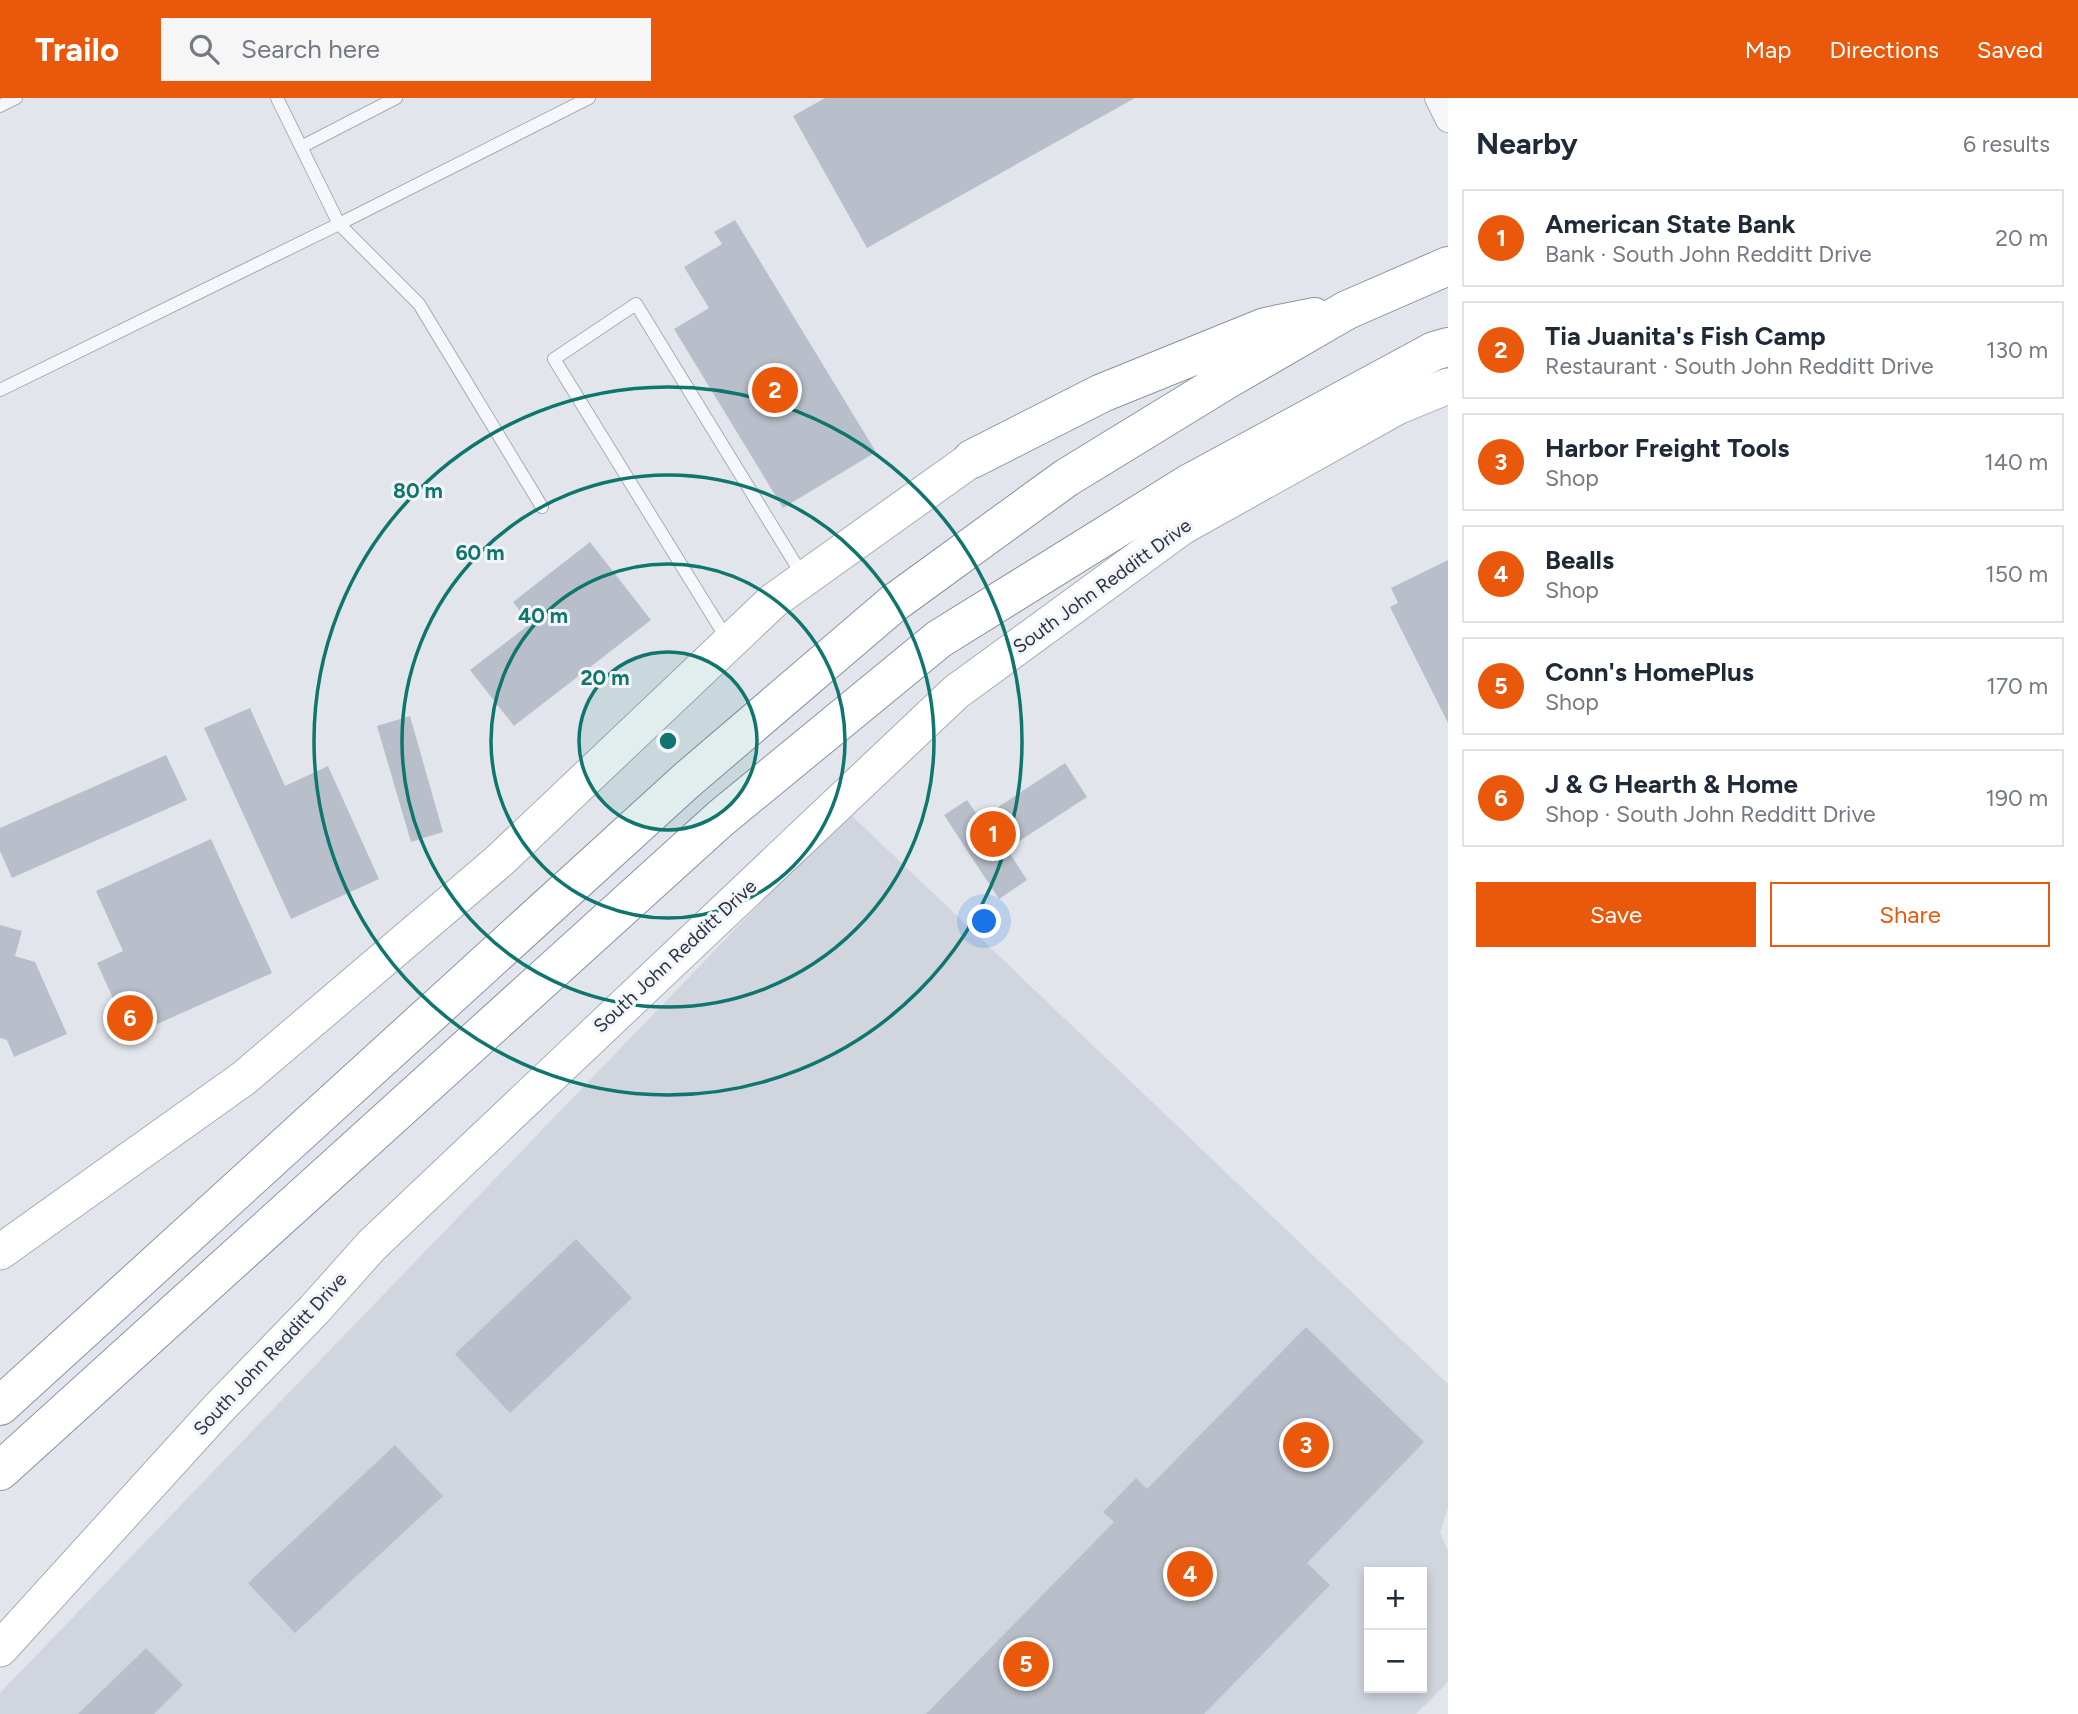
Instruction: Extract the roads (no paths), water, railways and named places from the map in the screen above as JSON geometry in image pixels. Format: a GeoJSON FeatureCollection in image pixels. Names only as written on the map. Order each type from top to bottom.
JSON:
{"type":"FeatureCollection","features":[{"type":"Feature","properties":{"kind":"highway"},"geometry":{"type":"LineString","coordinates":[[0,1406],[677,790],[894,603],[1066,478],[1226,380],[1346,310],[1448,266]]}},
{"type":"Feature","properties":{"kind":"highway"},"geometry":{"type":"LineString","coordinates":[[972,459],[1102,393],[1265,327],[1346,310]]}},
{"type":"Feature","properties":{"kind":"highway"},"geometry":{"type":"LineString","coordinates":[[0,1471],[721,818],[939,639],[1190,483],[1434,351],[1448,346]]}},
{"type":"Feature","properties":{"kind":"main road","name":"South John Redditt Drive"},"geometry":{"type":"LineString","coordinates":[[4,1642],[372,1245],[956,692],[1182,527],[1397,407],[1448,386]]}},
{"type":"Feature","properties":{"kind":"main road"},"geometry":{"type":"LineString","coordinates":[[0,1252],[244,1078],[499,862],[773,601],[972,459]]}},
{"type":"Feature","properties":{"kind":"street"},"geometry":{"type":"LineString","coordinates":[[1437,98],[1448,120]]}},
{"type":"Feature","properties":{"kind":"lane"},"geometry":{"type":"LineString","coordinates":[[0,106],[16,98]]}},
{"type":"Feature","properties":{"kind":"lane"},"geometry":{"type":"LineString","coordinates":[[276,98],[339,224],[419,303],[542,507]]}},
{"type":"Feature","properties":{"kind":"lane"},"geometry":{"type":"LineString","coordinates":[[301,147],[396,98]]}},
{"type":"Feature","properties":{"kind":"lane"},"geometry":{"type":"LineString","coordinates":[[0,390],[589,98]]}},
{"type":"Feature","properties":{"kind":"lane"},"geometry":{"type":"LineString","coordinates":[[729,642],[554,359],[636,304],[805,578]]}},
{"type":"Feature","properties":{"kind":"place","name":"Tia Juanita's Fish Camp"},"geometry":{"type":"Point","coordinates":[775,390]}},
{"type":"Feature","properties":{"kind":"place","name":"American State Bank"},"geometry":{"type":"Point","coordinates":[993,834]}},
{"type":"Feature","properties":{"kind":"place","name":"J & G Hearth & Home"},"geometry":{"type":"Point","coordinates":[130,1018]}},
{"type":"Feature","properties":{"kind":"place","name":"Harbor Freight Tools"},"geometry":{"type":"Point","coordinates":[1306,1445]}},
{"type":"Feature","properties":{"kind":"place","name":"Bealls"},"geometry":{"type":"Point","coordinates":[1190,1574]}},
{"type":"Feature","properties":{"kind":"place","name":"Conn's HomePlus"},"geometry":{"type":"Point","coordinates":[1026,1664]}}]}
